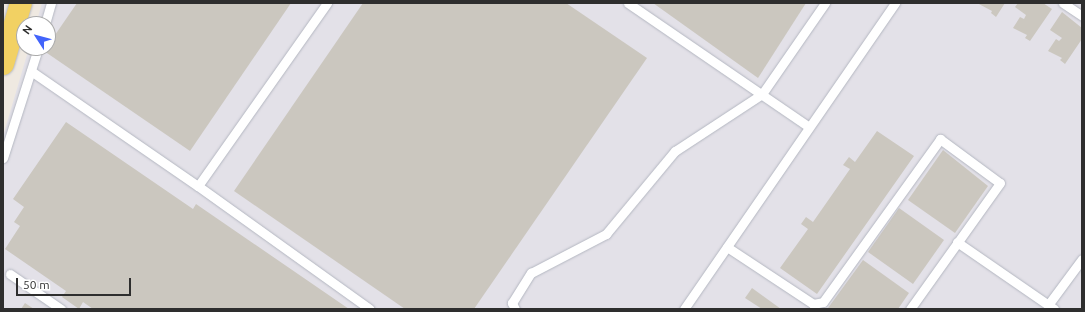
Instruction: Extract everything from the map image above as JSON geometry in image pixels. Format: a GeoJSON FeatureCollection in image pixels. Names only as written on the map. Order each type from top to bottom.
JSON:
{"type":"FeatureCollection","features":[{"type":"Feature","properties":{"kind":"main road"},"geometry":{"type":"LineString","coordinates":[[3,64],[21,3]]}},
{"type":"Feature","properties":{"kind":"lane"},"geometry":{"type":"LineString","coordinates":[[47,16],[51,3]]}},
{"type":"Feature","properties":{"kind":"lane"},"geometry":{"type":"LineString","coordinates":[[198,186],[327,3]]}},
{"type":"Feature","properties":{"kind":"lane"},"geometry":{"type":"LineString","coordinates":[[628,3],[809,127]]}},
{"type":"Feature","properties":{"kind":"lane"},"geometry":{"type":"LineString","coordinates":[[515,309],[512,303],[531,273],[606,234],[675,151],[762,94],[825,3]]}},
{"type":"Feature","properties":{"kind":"lane"},"geometry":{"type":"LineString","coordinates":[[684,309],[895,3]]}},
{"type":"Feature","properties":{"kind":"lane"},"geometry":{"type":"LineString","coordinates":[[1063,3],[1082,16]]}},
{"type":"Feature","properties":{"kind":"lane"},"geometry":{"type":"LineString","coordinates":[[3,158],[36,56]]}},
{"type":"Feature","properties":{"kind":"lane"},"geometry":{"type":"LineString","coordinates":[[31,71],[198,186],[370,309]]}},
{"type":"Feature","properties":{"kind":"lane"},"geometry":{"type":"LineString","coordinates":[[727,248],[813,304],[821,307],[940,139],[1000,183],[910,309]]}},
{"type":"Feature","properties":{"kind":"lane"},"geometry":{"type":"LineString","coordinates":[[957,242],[1051,307],[1082,259]]}},
{"type":"Feature","properties":{"kind":"lane"},"geometry":{"type":"LineString","coordinates":[[10,274],[61,309]]}},
{"type":"Feature","properties":{"kind":"shaded area"},"geometry":{"type":"Polygon","coordinates":[[[42,3],[1082,3],[1082,309],[3,309],[3,136],[27,56],[56,56],[56,16],[38,16],[42,3]]]}},
{"type":"Feature","properties":{"kind":"building"},"geometry":{"type":"Polygon","coordinates":[[[77,3],[291,3],[190,151],[51,56],[56,56],[56,34],[77,3]]]}},
{"type":"Feature","properties":{"kind":"building"},"geometry":{"type":"Polygon","coordinates":[[[363,3],[566,3],[647,58],[474,309],[405,309],[234,191],[363,3]]]}},
{"type":"Feature","properties":{"kind":"building"},"geometry":{"type":"Polygon","coordinates":[[[653,3],[806,3],[758,78],[653,3]]]}},
{"type":"Feature","properties":{"kind":"building"},"geometry":{"type":"Polygon","coordinates":[[[977,3],[1005,3],[996,17],[991,13],[992,11],[977,3]]]}},
{"type":"Feature","properties":{"kind":"building"},"geometry":{"type":"Polygon","coordinates":[[[1018,3],[1043,3],[1052,9],[1030,41],[1025,38],[1027,35],[1013,28],[1020,17],[1024,19],[1026,15],[1015,7],[1018,3]]]}},
{"type":"Feature","properties":{"kind":"building"},"geometry":{"type":"Polygon","coordinates":[[[1062,12],[1082,28],[1082,39],[1065,64],[1060,60],[1062,58],[1048,51],[1056,39],[1059,41],[1062,38],[1050,30],[1062,12]]]}},
{"type":"Feature","properties":{"kind":"building"},"geometry":{"type":"Polygon","coordinates":[[[66,122],[193,209],[196,204],[349,309],[93,309],[83,302],[79,309],[62,297],[66,291],[5,249],[20,226],[14,222],[24,207],[13,199],[66,122]]]}},
{"type":"Feature","properties":{"kind":"building"},"geometry":{"type":"Polygon","coordinates":[[[877,131],[914,156],[817,294],[780,268],[808,229],[801,224],[806,217],[813,222],[850,169],[843,165],[849,157],[855,162],[877,131]]]}},
{"type":"Feature","properties":{"kind":"building"},"geometry":{"type":"Polygon","coordinates":[[[943,150],[988,186],[955,233],[908,200],[943,150]]]}},
{"type":"Feature","properties":{"kind":"building"},"geometry":{"type":"Polygon","coordinates":[[[899,208],[944,240],[913,284],[868,252],[899,208]]]}},
{"type":"Feature","properties":{"kind":"building"},"geometry":{"type":"Polygon","coordinates":[[[863,260],[909,293],[898,309],[828,308],[863,260]]]}},
{"type":"Feature","properties":{"kind":"building"},"geometry":{"type":"Polygon","coordinates":[[[752,288],[781,309],[762,309],[745,298],[752,288]]]}},
{"type":"Feature","properties":{"kind":"building"},"geometry":{"type":"Polygon","coordinates":[[[25,303],[34,309],[21,309],[25,303]]]}}]}
